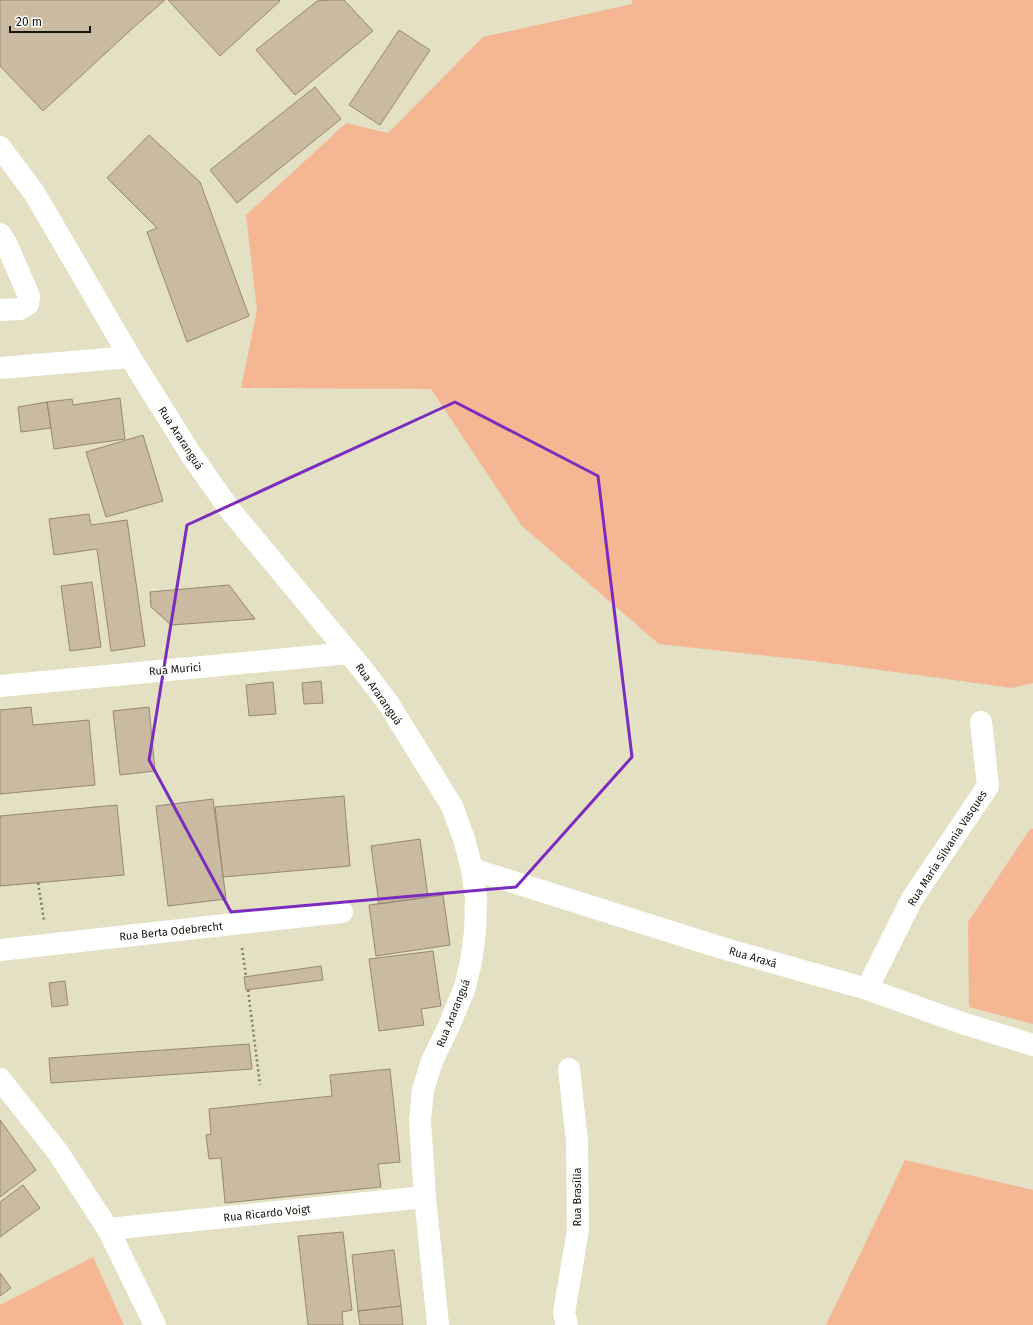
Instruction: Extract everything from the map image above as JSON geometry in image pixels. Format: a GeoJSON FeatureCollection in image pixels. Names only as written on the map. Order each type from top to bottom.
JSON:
{"type":"FeatureCollection","features":[{"type":"Feature","properties":{"kind":"street","name":"Rua Araranguá"},"geometry":{"type":"LineString","coordinates":[[0,147],[35,194],[130,357],[190,453],[230,510],[350,653],[388,703],[452,806],[464,839],[472,869],[476,899],[475,932],[465,987],[450,1026],[432,1061],[423,1090],[420,1121],[425,1197],[438,1325]]}},
{"type":"Feature","properties":{"kind":"street"},"geometry":{"type":"LineString","coordinates":[[0,234],[6,243],[29,296],[28,304],[20,309],[0,310]]}},
{"type":"Feature","properties":{"kind":"street"},"geometry":{"type":"LineString","coordinates":[[0,368],[130,357]]}},
{"type":"Feature","properties":{"kind":"street","name":"Rua Murici"},"geometry":{"type":"LineString","coordinates":[[0,686],[350,653]]}},
{"type":"Feature","properties":{"kind":"street","name":"Rua Maria Silvania Vasques"},"geometry":{"type":"LineString","coordinates":[[867,989],[912,899],[988,786],[981,722]]}},
{"type":"Feature","properties":{"kind":"street","name":"Rua Araxá"},"geometry":{"type":"LineString","coordinates":[[472,869],[714,945],[867,989],[962,1023],[1033,1045]]}},
{"type":"Feature","properties":{"kind":"street","name":"Rua Berta Odebrecht"},"geometry":{"type":"LineString","coordinates":[[0,950],[342,912]]}},
{"type":"Feature","properties":{"kind":"street","name":"Rua Brasília"},"geometry":{"type":"LineString","coordinates":[[567,1325],[564,1313],[578,1230],[577,1141],[569,1069]]}},
{"type":"Feature","properties":{"kind":"street"},"geometry":{"type":"LineString","coordinates":[[0,1079],[58,1151],[108,1229],[156,1325]]}},
{"type":"Feature","properties":{"kind":"street","name":"Rua Ricardo Voigt"},"geometry":{"type":"LineString","coordinates":[[108,1229],[425,1197]]}},
{"type":"Feature","properties":{"kind":"path"},"geometry":{"type":"LineString","coordinates":[[38,883],[47,944]]}},
{"type":"Feature","properties":{"kind":"path"},"geometry":{"type":"LineString","coordinates":[[248,990],[260,1085]]}},
{"type":"Feature","properties":{"kind":"highlighted area"},"geometry":{"type":"Polygon","coordinates":[[[455,402],[598,476],[632,757],[516,887],[231,912],[149,760],[187,525],[455,402]]]}},
{"type":"Feature","properties":{"kind":"shaded area"},"geometry":{"type":"Polygon","coordinates":[[[632,0],[1033,0],[1033,683],[1012,688],[814,661],[659,644],[522,526],[431,389],[241,388],[257,310],[246,215],[346,123],[388,133],[483,37],[632,4],[632,0]]]}},
{"type":"Feature","properties":{"kind":"shaded area"},"geometry":{"type":"Polygon","coordinates":[[[1030,829],[1033,829],[1033,1024],[969,1007],[968,922],[1030,829]]]}},
{"type":"Feature","properties":{"kind":"shaded area"},"geometry":{"type":"Polygon","coordinates":[[[905,1160],[1033,1190],[1033,1325],[826,1325],[905,1160]]]}},
{"type":"Feature","properties":{"kind":"shaded area"},"geometry":{"type":"Polygon","coordinates":[[[93,1257],[124,1325],[0,1325],[0,1305],[93,1257]]]}},
{"type":"Feature","properties":{"kind":"building"},"geometry":{"type":"Polygon","coordinates":[[[0,0],[165,0],[43,111],[0,66],[0,0]]]}},
{"type":"Feature","properties":{"kind":"building"},"geometry":{"type":"Polygon","coordinates":[[[168,0],[279,0],[280,1],[220,56],[168,0]]]}},
{"type":"Feature","properties":{"kind":"building"},"geometry":{"type":"Polygon","coordinates":[[[344,0],[373,31],[295,95],[256,50],[317,1],[344,0]]]}},
{"type":"Feature","properties":{"kind":"building"},"geometry":{"type":"Polygon","coordinates":[[[399,30],[430,50],[380,125],[349,105],[399,30]]]}},
{"type":"Feature","properties":{"kind":"building"},"geometry":{"type":"Polygon","coordinates":[[[315,87],[341,119],[237,203],[210,170],[315,87]]]}},
{"type":"Feature","properties":{"kind":"building"},"geometry":{"type":"Polygon","coordinates":[[[149,135],[200,182],[249,316],[187,342],[147,232],[157,228],[107,178],[149,135]]]}},
{"type":"Feature","properties":{"kind":"building"},"geometry":{"type":"Polygon","coordinates":[[[120,398],[125,439],[54,449],[47,402],[72,399],[73,405],[120,398]]]}},
{"type":"Feature","properties":{"kind":"building"},"geometry":{"type":"Polygon","coordinates":[[[47,402],[51,428],[21,432],[18,407],[47,402]]]}},
{"type":"Feature","properties":{"kind":"building"},"geometry":{"type":"Polygon","coordinates":[[[143,435],[163,501],[106,517],[86,452],[143,435]]]}},
{"type":"Feature","properties":{"kind":"building"},"geometry":{"type":"Polygon","coordinates":[[[89,514],[91,525],[127,520],[145,646],[111,651],[97,549],[54,555],[49,519],[89,514]]]}},
{"type":"Feature","properties":{"kind":"building"},"geometry":{"type":"Polygon","coordinates":[[[92,582],[101,647],[70,651],[61,586],[92,582]]]}},
{"type":"Feature","properties":{"kind":"building"},"geometry":{"type":"Polygon","coordinates":[[[229,585],[255,619],[171,625],[151,607],[150,592],[229,585]]]}},
{"type":"Feature","properties":{"kind":"building"},"geometry":{"type":"Polygon","coordinates":[[[321,681],[323,703],[304,704],[302,683],[321,681]]]}},
{"type":"Feature","properties":{"kind":"building"},"geometry":{"type":"Polygon","coordinates":[[[273,682],[276,714],[249,716],[246,685],[273,682]]]}},
{"type":"Feature","properties":{"kind":"building"},"geometry":{"type":"Polygon","coordinates":[[[31,707],[33,725],[89,720],[95,785],[0,794],[0,710],[31,707]]]}},
{"type":"Feature","properties":{"kind":"building"},"geometry":{"type":"Polygon","coordinates":[[[149,707],[155,771],[120,775],[113,711],[149,707]]]}},
{"type":"Feature","properties":{"kind":"building"},"geometry":{"type":"Polygon","coordinates":[[[344,796],[350,866],[223,877],[215,807],[344,796]]]}},
{"type":"Feature","properties":{"kind":"building"},"geometry":{"type":"Polygon","coordinates":[[[213,799],[226,899],[168,906],[156,806],[213,799]]]}},
{"type":"Feature","properties":{"kind":"building"},"geometry":{"type":"Polygon","coordinates":[[[117,805],[124,875],[0,886],[0,816],[117,805]]]}},
{"type":"Feature","properties":{"kind":"building"},"geometry":{"type":"Polygon","coordinates":[[[420,839],[428,897],[379,904],[371,846],[420,839]]]}},
{"type":"Feature","properties":{"kind":"building"},"geometry":{"type":"Polygon","coordinates":[[[443,895],[450,945],[376,956],[369,905],[443,895]]]}},
{"type":"Feature","properties":{"kind":"building"},"geometry":{"type":"Polygon","coordinates":[[[433,951],[441,1006],[421,1009],[424,1025],[379,1031],[369,959],[433,951]]]}},
{"type":"Feature","properties":{"kind":"building"},"geometry":{"type":"Polygon","coordinates":[[[321,966],[323,980],[246,990],[244,977],[321,966]]]}},
{"type":"Feature","properties":{"kind":"building"},"geometry":{"type":"Polygon","coordinates":[[[65,981],[68,1005],[52,1007],[49,983],[65,981]]]}},
{"type":"Feature","properties":{"kind":"building"},"geometry":{"type":"Polygon","coordinates":[[[249,1044],[252,1069],[51,1083],[49,1058],[249,1044]]]}},
{"type":"Feature","properties":{"kind":"building"},"geometry":{"type":"Polygon","coordinates":[[[390,1069],[400,1162],[378,1164],[381,1187],[225,1203],[221,1158],[209,1159],[206,1135],[211,1134],[209,1109],[332,1096],[330,1075],[390,1069]]]}},
{"type":"Feature","properties":{"kind":"building"},"geometry":{"type":"Polygon","coordinates":[[[0,1120],[36,1170],[0,1197],[0,1120]]]}},
{"type":"Feature","properties":{"kind":"building"},"geometry":{"type":"Polygon","coordinates":[[[23,1185],[40,1208],[0,1237],[0,1202],[23,1185]]]}},
{"type":"Feature","properties":{"kind":"building"},"geometry":{"type":"Polygon","coordinates":[[[343,1232],[352,1310],[342,1312],[343,1325],[308,1325],[298,1236],[343,1232]]]}},
{"type":"Feature","properties":{"kind":"building"},"geometry":{"type":"Polygon","coordinates":[[[394,1250],[401,1306],[358,1311],[352,1255],[394,1250]]]}},
{"type":"Feature","properties":{"kind":"building"},"geometry":{"type":"Polygon","coordinates":[[[0,1273],[11,1288],[0,1296],[0,1273]]]}},
{"type":"Feature","properties":{"kind":"building"},"geometry":{"type":"Polygon","coordinates":[[[401,1306],[403,1325],[360,1325],[358,1311],[401,1306]]]}}]}
